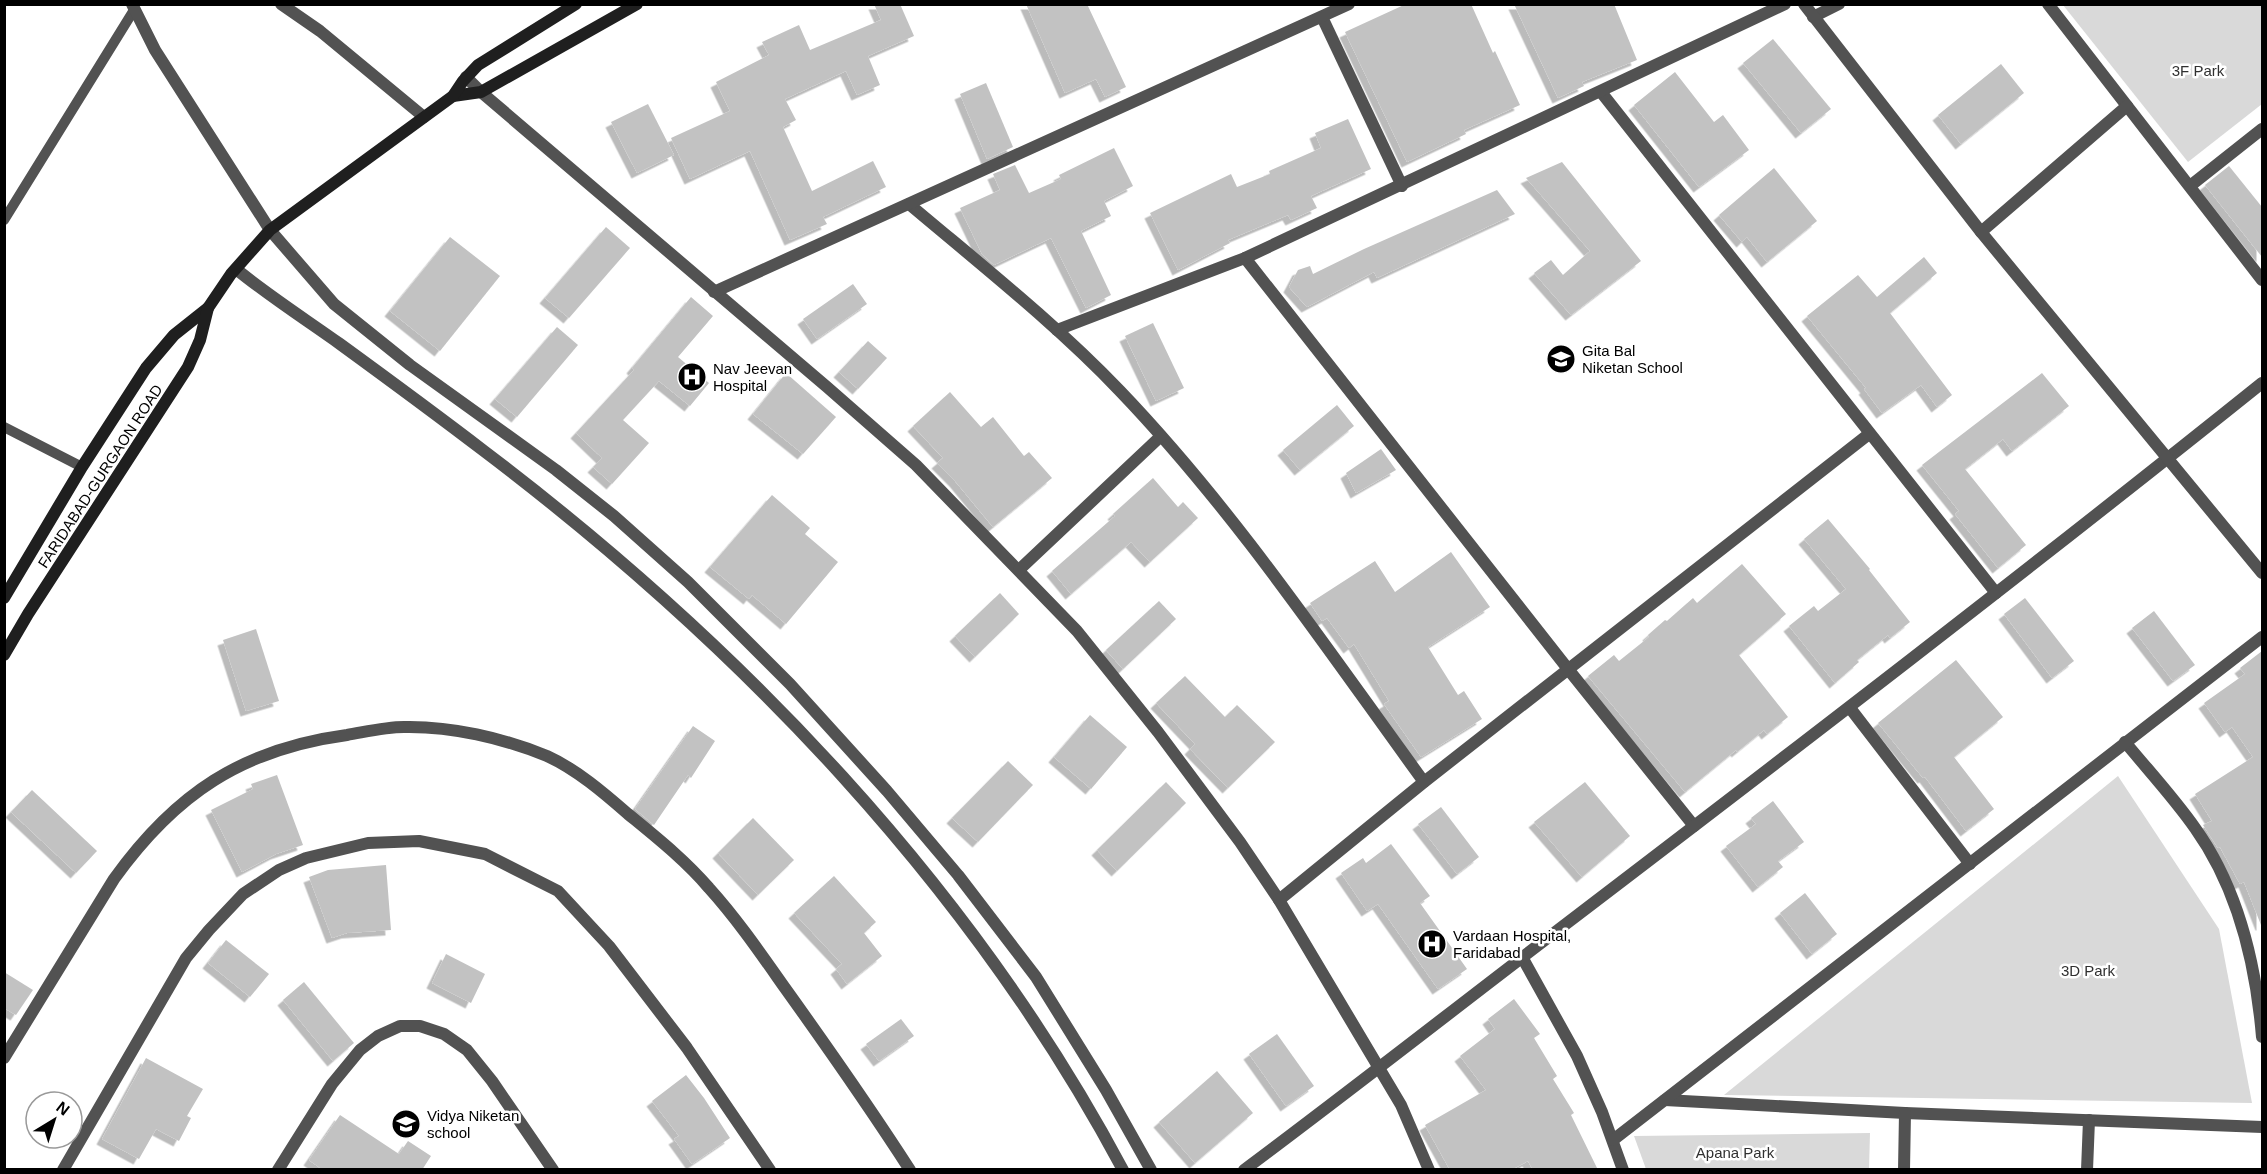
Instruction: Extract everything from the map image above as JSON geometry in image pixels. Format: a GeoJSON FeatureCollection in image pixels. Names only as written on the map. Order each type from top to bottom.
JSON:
{"type":"FeatureCollection","features":[{"type":"Feature","properties":{"kind":"main road","name":"FARIDABAD-GURGAON ROAD"},"geometry":{"type":"LineString","coordinates":[[4,598],[82,467],[146,368],[174,335],[207,308],[236,269],[270,230],[453,96],[466,77],[478,65],[576,4]]}},
{"type":"Feature","properties":{"kind":"main road","name":"FARIDABAD-GURGAON ROAD"},"geometry":{"type":"LineString","coordinates":[[453,96],[481,92],[637,4]]}},
{"type":"Feature","properties":{"kind":"main road","name":"FARIDABAD-GURGAON ROAD"},"geometry":{"type":"LineString","coordinates":[[4,655],[28,614],[188,367],[200,340],[207,308]]}},
{"type":"Feature","properties":{"kind":"street"},"geometry":{"type":"LineString","coordinates":[[281,4],[320,31],[424,117]]}},
{"type":"Feature","properties":{"kind":"street"},"geometry":{"type":"LineString","coordinates":[[714,291],[1349,4]]}},
{"type":"Feature","properties":{"kind":"street"},"geometry":{"type":"LineString","coordinates":[[1057,330],[1245,258],[1785,4]]}},
{"type":"Feature","properties":{"kind":"street"},"geometry":{"type":"LineString","coordinates":[[1803,4],[1981,232],[2262,573]]}},
{"type":"Feature","properties":{"kind":"street"},"geometry":{"type":"LineString","coordinates":[[1813,17],[1839,4]]}},
{"type":"Feature","properties":{"kind":"street"},"geometry":{"type":"LineString","coordinates":[[2048,4],[2262,279]]}},
{"type":"Feature","properties":{"kind":"street"},"geometry":{"type":"LineString","coordinates":[[133,7],[155,50],[189,106],[270,230],[333,304],[410,365],[556,470],[614,516],[687,582],[790,684],[894,799],[958,875],[1036,977],[1106,1090],[1151,1170]]}},
{"type":"Feature","properties":{"kind":"street"},"geometry":{"type":"LineString","coordinates":[[1322,17],[1402,186]]}},
{"type":"Feature","properties":{"kind":"street"},"geometry":{"type":"LineString","coordinates":[[466,77],[916,465],[1077,632],[1158,732],[1240,842],[1279,900],[1401,1105],[1429,1170]]}},
{"type":"Feature","properties":{"kind":"street"},"geometry":{"type":"LineString","coordinates":[[1601,92],[1996,593]]}},
{"type":"Feature","properties":{"kind":"street"},"geometry":{"type":"LineString","coordinates":[[1981,232],[2127,106]]}},
{"type":"Feature","properties":{"kind":"street"},"geometry":{"type":"LineString","coordinates":[[2190,186],[2262,129]]}},
{"type":"Feature","properties":{"kind":"street"},"geometry":{"type":"LineString","coordinates":[[909,204],[1057,330],[1119,390],[1161,436],[1241,533],[1424,782]]}},
{"type":"Feature","properties":{"kind":"street"},"geometry":{"type":"LineString","coordinates":[[1245,258],[1694,826]]}},
{"type":"Feature","properties":{"kind":"street"},"geometry":{"type":"LineString","coordinates":[[236,269],[272,298],[338,343],[485,452],[571,520],[654,591],[784,715],[863,798],[979,942],[1043,1034],[1123,1170]]}},
{"type":"Feature","properties":{"kind":"street"},"geometry":{"type":"LineString","coordinates":[[1244,1170],[1380,1069],[1522,957],[1850,708],[2262,383]]}},
{"type":"Feature","properties":{"kind":"street"},"geometry":{"type":"LineString","coordinates":[[1279,900],[1424,782],[1869,434]]}},
{"type":"Feature","properties":{"kind":"street"},"geometry":{"type":"LineString","coordinates":[[1018,570],[1161,436]]}},
{"type":"Feature","properties":{"kind":"street"},"geometry":{"type":"LineString","coordinates":[[1612,1140],[2262,637]]}},
{"type":"Feature","properties":{"kind":"street"},"geometry":{"type":"LineString","coordinates":[[1850,708],[1970,864]]}},
{"type":"Feature","properties":{"kind":"street"},"geometry":{"type":"LineString","coordinates":[[4,1058],[114,879],[132,854],[147,836],[179,806],[219,776],[247,761],[294,744],[322,738],[403,727],[462,732],[511,744],[549,757],[604,793],[677,854],[710,888],[758,950],[850,1078],[910,1170]]}},
{"type":"Feature","properties":{"kind":"street"},"geometry":{"type":"LineString","coordinates":[[2125,742],[2196,829],[2216,862],[2236,906],[2245,937],[2259,998],[2262,1037]]}},
{"type":"Feature","properties":{"kind":"street"},"geometry":{"type":"LineString","coordinates":[[63,1170],[173,978],[208,930],[243,894],[279,870],[306,858],[368,843],[419,841],[485,854],[558,891],[609,946],[687,1048],[770,1170]]}},
{"type":"Feature","properties":{"kind":"street"},"geometry":{"type":"LineString","coordinates":[[1522,957],[1577,1056],[1623,1170]]}},
{"type":"Feature","properties":{"kind":"street"},"geometry":{"type":"LineString","coordinates":[[278,1170],[332,1084],[360,1050],[378,1036],[400,1026],[420,1026],[444,1034],[467,1050],[492,1081],[553,1170]]}},
{"type":"Feature","properties":{"kind":"street"},"geometry":{"type":"LineString","coordinates":[[1665,1100],[2262,1128]]}},
{"type":"Feature","properties":{"kind":"street"},"geometry":{"type":"LineString","coordinates":[[1904,1170],[1905,1113]]}},
{"type":"Feature","properties":{"kind":"street"},"geometry":{"type":"LineString","coordinates":[[2087,1170],[2089,1120]]}},
{"type":"Feature","properties":{"kind":"lane"},"geometry":{"type":"LineString","coordinates":[[4,220],[133,7]]}},
{"type":"Feature","properties":{"kind":"lane"},"geometry":{"type":"LineString","coordinates":[[4,427],[82,467]]}},
{"type":"Feature","properties":{"kind":"green space","name":"3F Park"},"geometry":{"type":"Polygon","coordinates":[[[2063,5],[2262,5],[2262,104],[2188,162],[2063,5]]]}},
{"type":"Feature","properties":{"kind":"green space","name":"3D Park"},"geometry":{"type":"Polygon","coordinates":[[[2118,776],[2219,929],[2252,1103],[1724,1095],[2118,776]]]}},
{"type":"Feature","properties":{"kind":"green space","name":"Apana Park"},"geometry":{"type":"Polygon","coordinates":[[[1870,1133],[1869,1170],[1646,1169],[1634,1136],[1870,1133]]]}},
{"type":"Feature","properties":{"kind":"building"},"geometry":{"type":"Polygon","coordinates":[[[874,4],[900,4],[914,36],[868,56],[880,85],[857,95],[846,71],[785,99],[796,120],[783,127],[812,191],[873,161],[886,187],[823,217],[827,224],[790,240],[750,151],[690,179],[671,138],[730,111],[716,82],[769,55],[762,42],[799,25],[810,50],[881,20],[874,4]]]}},
{"type":"Feature","properties":{"kind":"building"},"geometry":{"type":"Polygon","coordinates":[[[1026,4],[1087,4],[1126,87],[1105,97],[1096,79],[1065,93],[1026,4]]]}},
{"type":"Feature","properties":{"kind":"building"},"geometry":{"type":"Polygon","coordinates":[[[1406,4],[1471,4],[1520,105],[1464,130],[1466,134],[1407,162],[1345,32],[1406,4]]]}},
{"type":"Feature","properties":{"kind":"building"},"geometry":{"type":"Polygon","coordinates":[[[1514,4],[1614,4],[1637,60],[1582,82],[1584,86],[1558,98],[1514,4]]]}},
{"type":"Feature","properties":{"kind":"building"},"geometry":{"type":"Polygon","coordinates":[[[1773,39],[1831,109],[1801,133],[1743,63],[1773,39]]]}},
{"type":"Feature","properties":{"kind":"building"},"geometry":{"type":"Polygon","coordinates":[[[2001,64],[2024,93],[1961,144],[1938,115],[2001,64]]]}},
{"type":"Feature","properties":{"kind":"building"},"geometry":{"type":"Polygon","coordinates":[[[1675,72],[1714,122],[1723,115],[1749,150],[1699,187],[1634,105],[1675,72]]]}},
{"type":"Feature","properties":{"kind":"building"},"geometry":{"type":"Polygon","coordinates":[[[986,83],[1013,147],[987,159],[960,94],[986,83]]]}},
{"type":"Feature","properties":{"kind":"building"},"geometry":{"type":"Polygon","coordinates":[[[648,104],[674,155],[637,173],[611,122],[648,104]]]}},
{"type":"Feature","properties":{"kind":"building"},"geometry":{"type":"Polygon","coordinates":[[[1348,119],[1371,169],[1311,196],[1317,208],[1291,220],[1288,215],[1228,240],[1230,243],[1178,270],[1150,213],[1231,174],[1237,187],[1270,174],[1269,171],[1321,148],[1315,133],[1348,119]]]}},
{"type":"Feature","properties":{"kind":"building"},"geometry":{"type":"Polygon","coordinates":[[[1114,148],[1133,186],[1104,201],[1111,216],[1081,231],[1111,295],[1086,308],[1051,238],[994,265],[982,254],[960,208],[1000,190],[993,174],[1015,165],[1029,193],[1061,179],[1059,175],[1114,148]]]}},
{"type":"Feature","properties":{"kind":"building"},"geometry":{"type":"Polygon","coordinates":[[[1562,162],[1641,261],[1571,315],[1534,273],[1551,260],[1563,275],[1590,251],[1526,178],[1562,162]]]}},
{"type":"Feature","properties":{"kind":"building"},"geometry":{"type":"Polygon","coordinates":[[[2229,166],[2262,207],[2262,257],[2205,185],[2229,166]]]}},
{"type":"Feature","properties":{"kind":"building"},"geometry":{"type":"Polygon","coordinates":[[[1774,168],[1817,221],[1767,262],[1747,237],[1742,242],[1719,215],[1774,168]]]}},
{"type":"Feature","properties":{"kind":"building"},"geometry":{"type":"Polygon","coordinates":[[[1497,190],[1515,214],[1377,278],[1374,272],[1307,307],[1289,287],[1298,270],[1310,266],[1313,274],[1497,190]]]}},
{"type":"Feature","properties":{"kind":"building"},"geometry":{"type":"Polygon","coordinates":[[[606,227],[630,248],[569,318],[545,298],[606,227]]]}},
{"type":"Feature","properties":{"kind":"building"},"geometry":{"type":"Polygon","coordinates":[[[450,237],[500,276],[440,351],[390,311],[450,237]]]}},
{"type":"Feature","properties":{"kind":"building"},"geometry":{"type":"Polygon","coordinates":[[[1924,257],[1937,273],[1890,313],[1952,395],[1937,407],[1921,385],[1882,413],[1864,389],[1866,388],[1807,316],[1858,275],[1877,297],[1924,257]]]}},
{"type":"Feature","properties":{"kind":"building"},"geometry":{"type":"Polygon","coordinates":[[[853,284],[867,304],[817,339],[803,319],[853,284]]]}},
{"type":"Feature","properties":{"kind":"building"},"geometry":{"type":"Polygon","coordinates":[[[691,297],[713,316],[678,357],[709,383],[690,406],[659,381],[623,420],[649,443],[612,484],[593,467],[602,458],[576,433],[634,370],[632,368],[691,297]]]}},
{"type":"Feature","properties":{"kind":"building"},"geometry":{"type":"Polygon","coordinates":[[[1153,323],[1184,388],[1156,401],[1125,336],[1153,323]]]}},
{"type":"Feature","properties":{"kind":"building"},"geometry":{"type":"Polygon","coordinates":[[[557,327],[578,345],[517,417],[495,399],[557,327]]]}},
{"type":"Feature","properties":{"kind":"building"},"geometry":{"type":"Polygon","coordinates":[[[868,341],[887,358],[858,389],[839,372],[868,341]]]}},
{"type":"Feature","properties":{"kind":"building"},"geometry":{"type":"Polygon","coordinates":[[[786,373],[836,417],[803,454],[753,414],[786,373]]]}},
{"type":"Feature","properties":{"kind":"building"},"geometry":{"type":"Polygon","coordinates":[[[2042,373],[2069,406],[2012,451],[2003,439],[1965,469],[2026,545],[1998,568],[1955,514],[1959,511],[1922,465],[2042,373]]]}},
{"type":"Feature","properties":{"kind":"building"},"geometry":{"type":"Polygon","coordinates":[[[950,392],[981,427],[993,417],[1024,456],[1029,452],[1052,478],[993,527],[937,463],[943,458],[913,426],[950,392]]]}},
{"type":"Feature","properties":{"kind":"building"},"geometry":{"type":"Polygon","coordinates":[[[1337,405],[1354,426],[1300,470],[1283,450],[1337,405]]]}},
{"type":"Feature","properties":{"kind":"building"},"geometry":{"type":"Polygon","coordinates":[[[1381,449],[1396,470],[1356,493],[1346,473],[1381,449]]]}},
{"type":"Feature","properties":{"kind":"building"},"geometry":{"type":"Polygon","coordinates":[[[1153,478],[1178,507],[1183,502],[1198,518],[1150,562],[1131,542],[1071,594],[1052,571],[1115,516],[1113,514],[1153,478]]]}},
{"type":"Feature","properties":{"kind":"building"},"geometry":{"type":"Polygon","coordinates":[[[772,495],[810,528],[805,534],[838,562],[786,624],[752,595],[749,599],[710,567],[772,495]]]}},
{"type":"Feature","properties":{"kind":"building"},"geometry":{"type":"Polygon","coordinates":[[[1828,519],[1910,622],[1890,638],[1888,635],[1857,660],[1859,662],[1835,683],[1789,626],[1814,606],[1818,611],[1846,589],[1804,539],[1828,519]]]}},
{"type":"Feature","properties":{"kind":"building"},"geometry":{"type":"Polygon","coordinates":[[[1451,552],[1490,607],[1428,647],[1458,695],[1464,691],[1482,719],[1421,757],[1384,704],[1389,701],[1354,644],[1349,648],[1327,618],[1322,621],[1310,603],[1375,561],[1395,592],[1451,552]]]}},
{"type":"Feature","properties":{"kind":"building"},"geometry":{"type":"Polygon","coordinates":[[[1742,564],[1786,614],[1739,655],[1788,717],[1767,734],[1764,730],[1737,752],[1736,750],[1685,792],[1588,676],[1614,655],[1619,661],[1649,637],[1648,635],[1665,620],[1667,621],[1693,598],[1697,603],[1742,564]]]}},
{"type":"Feature","properties":{"kind":"building"},"geometry":{"type":"Polygon","coordinates":[[[1000,593],[1019,614],[975,657],[955,636],[1000,593]]]}},
{"type":"Feature","properties":{"kind":"building"},"geometry":{"type":"Polygon","coordinates":[[[2025,598],[2074,661],[2052,678],[2004,614],[2025,598]]]}},
{"type":"Feature","properties":{"kind":"building"},"geometry":{"type":"Polygon","coordinates":[[[1159,601],[1176,619],[1123,669],[1106,650],[1159,601]]]}},
{"type":"Feature","properties":{"kind":"building"},"geometry":{"type":"Polygon","coordinates":[[[2154,611],[2195,665],[2173,681],[2132,628],[2154,611]]]}},
{"type":"Feature","properties":{"kind":"building"},"geometry":{"type":"Polygon","coordinates":[[[256,629],[279,701],[246,711],[223,640],[256,629]]]}},
{"type":"Feature","properties":{"kind":"building"},"geometry":{"type":"Polygon","coordinates":[[[2262,651],[2261,925],[2244,882],[2240,884],[2220,847],[2218,848],[2203,825],[2212,821],[2195,794],[2253,757],[2232,727],[2225,732],[2204,703],[2245,674],[2240,668],[2262,651]]]}},
{"type":"Feature","properties":{"kind":"building"},"geometry":{"type":"Polygon","coordinates":[[[1956,660],[2003,717],[1954,757],[1994,809],[1966,831],[1925,777],[1923,778],[1878,723],[1956,660]]]}},
{"type":"Feature","properties":{"kind":"building"},"geometry":{"type":"Polygon","coordinates":[[[1185,676],[1225,717],[1237,705],[1275,742],[1228,788],[1190,749],[1195,744],[1156,703],[1185,676]]]}},
{"type":"Feature","properties":{"kind":"building"},"geometry":{"type":"Polygon","coordinates":[[[1090,715],[1127,747],[1091,789],[1054,757],[1090,715]]]}},
{"type":"Feature","properties":{"kind":"building"},"geometry":{"type":"Polygon","coordinates":[[[693,726],[715,741],[691,778],[688,775],[654,825],[635,809],[693,726]]]}},
{"type":"Feature","properties":{"kind":"building"},"geometry":{"type":"Polygon","coordinates":[[[1008,761],[1033,785],[978,842],[952,818],[1008,761]]]}},
{"type":"Feature","properties":{"kind":"building"},"geometry":{"type":"Polygon","coordinates":[[[277,775],[303,845],[276,854],[242,872],[211,810],[253,789],[251,784],[277,775]]]}},
{"type":"Feature","properties":{"kind":"building"},"geometry":{"type":"Polygon","coordinates":[[[1166,782],[1186,803],[1117,871],[1097,850],[1166,782]]]}},
{"type":"Feature","properties":{"kind":"building"},"geometry":{"type":"Polygon","coordinates":[[[1585,782],[1630,836],[1582,877],[1534,822],[1585,782]]]}},
{"type":"Feature","properties":{"kind":"building"},"geometry":{"type":"Polygon","coordinates":[[[32,790],[97,851],[76,873],[11,812],[32,790]]]}},
{"type":"Feature","properties":{"kind":"building"},"geometry":{"type":"Polygon","coordinates":[[[1773,801],[1804,842],[1778,861],[1783,867],[1758,887],[1726,846],[1756,824],[1751,818],[1773,801]]]}},
{"type":"Feature","properties":{"kind":"building"},"geometry":{"type":"Polygon","coordinates":[[[1441,807],[1479,857],[1457,874],[1418,824],[1441,807]]]}},
{"type":"Feature","properties":{"kind":"building"},"geometry":{"type":"Polygon","coordinates":[[[753,818],[794,860],[758,895],[718,853],[753,818]]]}},
{"type":"Feature","properties":{"kind":"building"},"geometry":{"type":"Polygon","coordinates":[[[1391,844],[1430,896],[1420,903],[1467,969],[1438,989],[1378,904],[1367,911],[1341,873],[1363,858],[1366,863],[1391,844]]]}},
{"type":"Feature","properties":{"kind":"building"},"geometry":{"type":"Polygon","coordinates":[[[386,865],[391,930],[347,933],[332,938],[309,877],[328,870],[386,865]]]}},
{"type":"Feature","properties":{"kind":"building"},"geometry":{"type":"Polygon","coordinates":[[[834,876],[876,922],[864,933],[882,956],[847,984],[836,969],[842,964],[794,913],[834,876]]]}},
{"type":"Feature","properties":{"kind":"building"},"geometry":{"type":"Polygon","coordinates":[[[1805,893],[1837,934],[1812,954],[1780,913],[1805,893]]]}},
{"type":"Feature","properties":{"kind":"building"},"geometry":{"type":"Polygon","coordinates":[[[226,940],[269,974],[250,997],[208,963],[226,940]]]}},
{"type":"Feature","properties":{"kind":"building"},"geometry":{"type":"Polygon","coordinates":[[[446,954],[485,974],[471,1003],[432,983],[446,954]]]}},
{"type":"Feature","properties":{"kind":"building"},"geometry":{"type":"Polygon","coordinates":[[[4,972],[33,990],[16,1015],[4,1008],[4,972]]]}},
{"type":"Feature","properties":{"kind":"building"},"geometry":{"type":"Polygon","coordinates":[[[304,982],[354,1043],[333,1061],[283,1000],[304,982]]]}},
{"type":"Feature","properties":{"kind":"building"},"geometry":{"type":"Polygon","coordinates":[[[1514,999],[1540,1034],[1534,1038],[1557,1076],[1553,1079],[1574,1113],[1571,1115],[1598,1170],[1533,1170],[1528,1161],[1511,1170],[1450,1170],[1425,1125],[1486,1090],[1460,1056],[1495,1029],[1488,1019],[1514,999]]]}},
{"type":"Feature","properties":{"kind":"building"},"geometry":{"type":"Polygon","coordinates":[[[901,1019],[914,1036],[879,1061],[866,1044],[901,1019]]]}},
{"type":"Feature","properties":{"kind":"building"},"geometry":{"type":"Polygon","coordinates":[[[1277,1034],[1314,1086],[1286,1106],[1249,1054],[1277,1034]]]}},
{"type":"Feature","properties":{"kind":"building"},"geometry":{"type":"Polygon","coordinates":[[[146,1058],[203,1089],[187,1116],[191,1118],[179,1141],[156,1129],[139,1159],[102,1139],[146,1058]]]}},
{"type":"Feature","properties":{"kind":"building"},"geometry":{"type":"Polygon","coordinates":[[[1217,1071],[1253,1113],[1195,1163],[1159,1122],[1217,1071]]]}},
{"type":"Feature","properties":{"kind":"building"},"geometry":{"type":"Polygon","coordinates":[[[686,1075],[730,1138],[692,1164],[674,1139],[679,1136],[652,1101],[686,1075]]]}},
{"type":"Feature","properties":{"kind":"building"},"geometry":{"type":"Polygon","coordinates":[[[340,1115],[399,1154],[408,1141],[431,1156],[422,1170],[323,1170],[309,1160],[340,1115]]]}},
{"type":"Feature","properties":{"kind":"place","name":"Gita Bal Niketan School"},"geometry":{"type":"Point","coordinates":[1561,359]}},
{"type":"Feature","properties":{"kind":"place","name":"Nav Jeevan Hospital"},"geometry":{"type":"Point","coordinates":[692,377]}},
{"type":"Feature","properties":{"kind":"place","name":"Vardaan Hospital, Faridabad"},"geometry":{"type":"Point","coordinates":[1432,944]}},
{"type":"Feature","properties":{"kind":"place","name":"Vidya Niketan school"},"geometry":{"type":"Point","coordinates":[406,1124]}}]}
